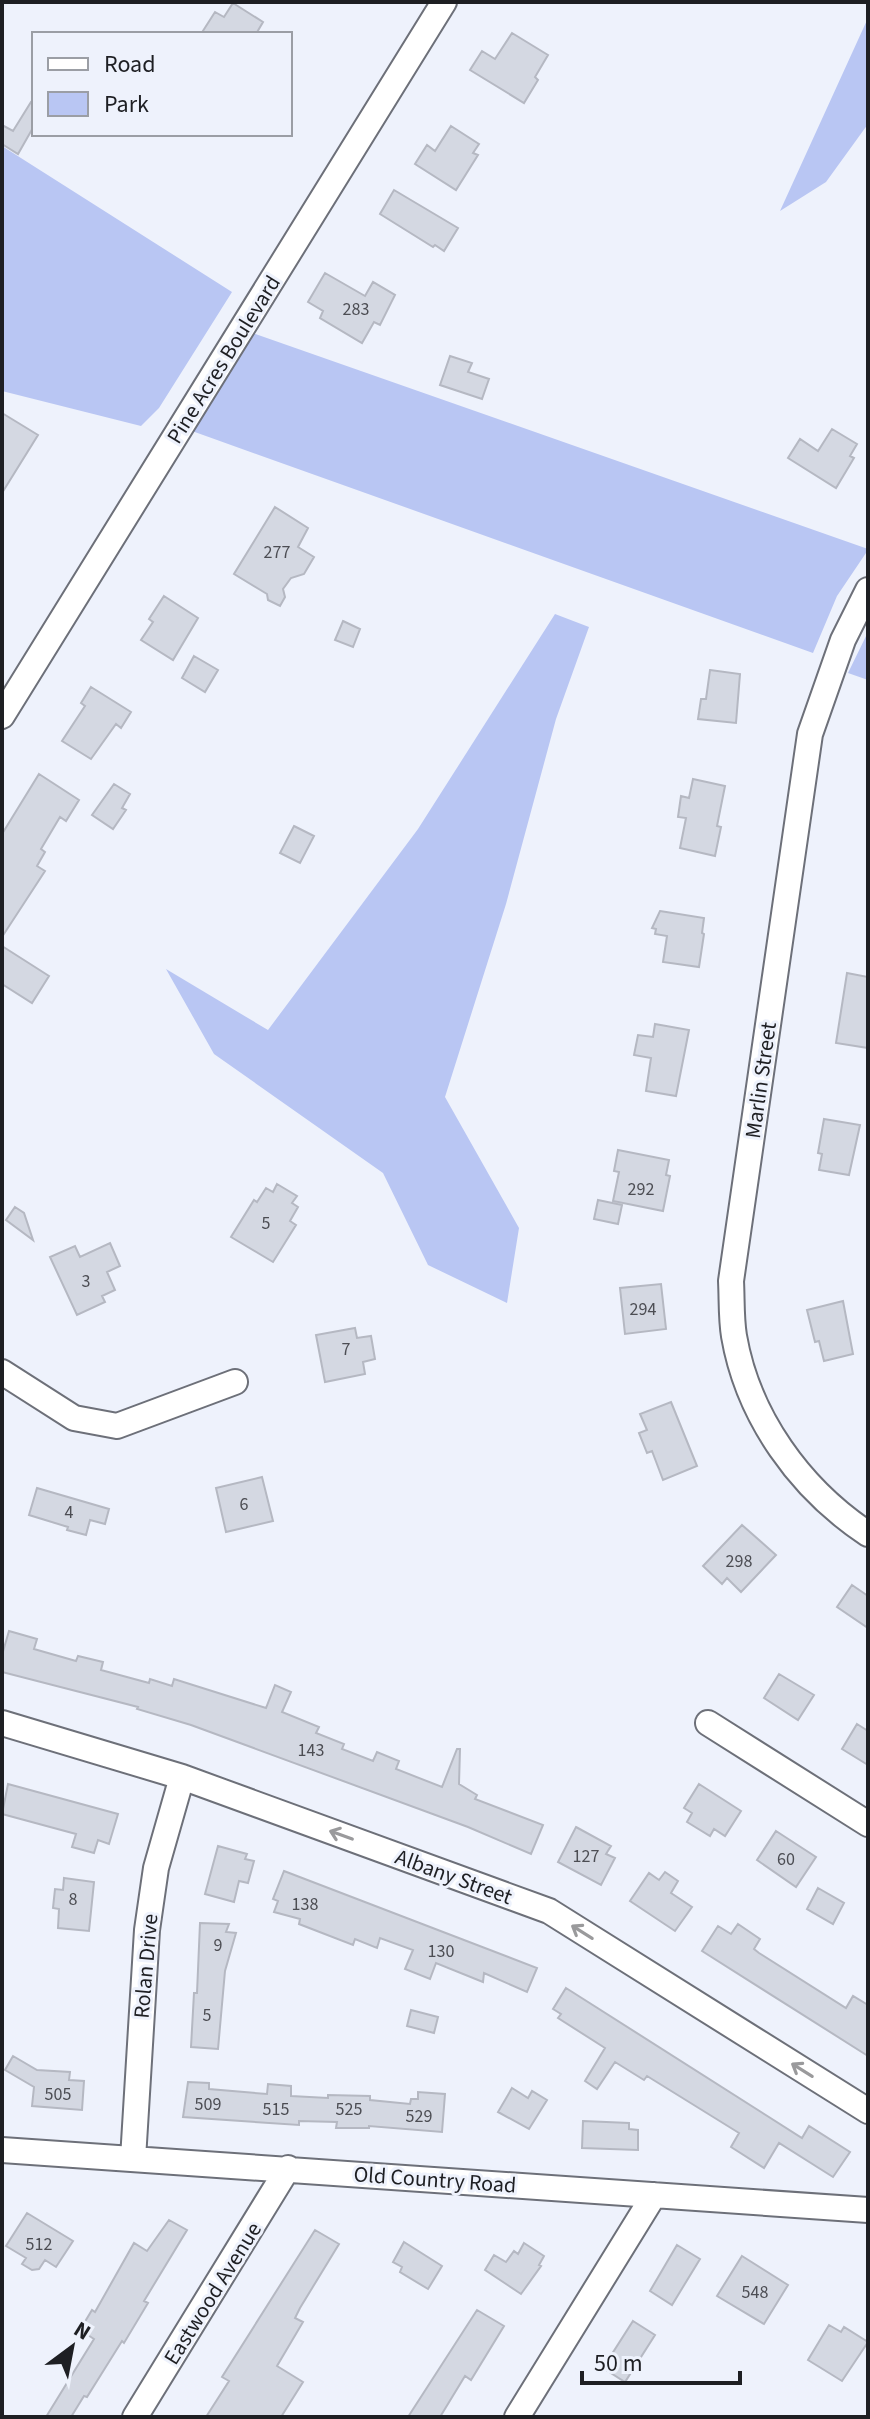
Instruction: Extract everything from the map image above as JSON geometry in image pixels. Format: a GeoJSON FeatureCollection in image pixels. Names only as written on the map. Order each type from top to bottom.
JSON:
{"type":"FeatureCollection","features":[{"type":"Feature","properties":{"kind":"street","name":"Pine Acres Boulevard"},"geometry":{"type":"LineString","coordinates":[[2,716],[444,2]]}},
{"type":"Feature","properties":{"kind":"street","name":"Marlin Street"},"geometry":{"type":"LineString","coordinates":[[868,590],[843,640],[810,734],[731,1281],[737,1346],[745,1381],[766,1426],[786,1459],[868,1534]]}},
{"type":"Feature","properties":{"kind":"street"},"geometry":{"type":"LineString","coordinates":[[2,1372],[74,1418],[117,1426],[235,1382]]}},
{"type":"Feature","properties":{"kind":"street","name":"Albany Street"},"geometry":{"type":"LineString","coordinates":[[2,1723],[182,1777],[549,1911],[868,2111]]}},
{"type":"Feature","properties":{"kind":"street"},"geometry":{"type":"LineString","coordinates":[[708,1723],[868,1824]]}},
{"type":"Feature","properties":{"kind":"street","name":"Rolan Drive"},"geometry":{"type":"LineString","coordinates":[[133,2159],[147,1930],[156,1868],[182,1777]]}},
{"type":"Feature","properties":{"kind":"street","name":"Old Country Road"},"geometry":{"type":"LineString","coordinates":[[2,2150],[868,2210]]}},
{"type":"Feature","properties":{"kind":"street","name":"Eastwood Avenue"},"geometry":{"type":"LineString","coordinates":[[135,2417],[288,2168]]}},
{"type":"Feature","properties":{"kind":"street"},"geometry":{"type":"LineString","coordinates":[[517,2417],[654,2195]]}},
{"type":"Feature","properties":{"kind":"green space"},"geometry":{"type":"Polygon","coordinates":[[[868,18],[868,124],[826,182],[780,211],[868,18]]]}},
{"type":"Feature","properties":{"kind":"green space"},"geometry":{"type":"Polygon","coordinates":[[[2,146],[232,292],[159,408],[141,426],[2,391],[2,146]]]}},
{"type":"Feature","properties":{"kind":"green space"},"geometry":{"type":"Polygon","coordinates":[[[250,332],[868,550],[837,596],[813,653],[192,431],[250,332]]]}},
{"type":"Feature","properties":{"kind":"green space"},"geometry":{"type":"Polygon","coordinates":[[[555,614],[589,627],[556,719],[506,904],[445,1097],[519,1228],[507,1303],[428,1265],[383,1173],[214,1054],[166,969],[268,1030],[418,829],[555,614]]]}},
{"type":"Feature","properties":{"kind":"green space"},"geometry":{"type":"Polygon","coordinates":[[[868,632],[868,680],[848,673],[868,632]]]}},
{"type":"Feature","properties":{"kind":"building"},"geometry":{"type":"Polygon","coordinates":[[[233,3],[263,22],[257,32],[202,32],[215,12],[224,17],[233,3]]]}},
{"type":"Feature","properties":{"kind":"building"},"geometry":{"type":"Polygon","coordinates":[[[512,33],[548,55],[524,103],[470,70],[482,51],[495,59],[512,33]]]}},
{"type":"Feature","properties":{"kind":"building"},"geometry":{"type":"Polygon","coordinates":[[[32,102],[32,130],[18,154],[2,144],[2,125],[13,131],[32,102]]]}},
{"type":"Feature","properties":{"kind":"building"},"geometry":{"type":"Polygon","coordinates":[[[451,126],[479,144],[473,153],[478,155],[456,190],[415,164],[427,145],[435,151],[451,126]]]}},
{"type":"Feature","properties":{"kind":"building"},"geometry":{"type":"Polygon","coordinates":[[[394,190],[458,228],[444,251],[380,214],[394,190]]]}},
{"type":"Feature","properties":{"kind":"building"},"geometry":{"type":"Polygon","coordinates":[[[325,273],[365,296],[373,282],[395,295],[380,325],[374,322],[362,343],[320,318],[323,311],[308,302],[325,273]]]}},
{"type":"Feature","properties":{"kind":"building"},"geometry":{"type":"Polygon","coordinates":[[[450,356],[472,363],[468,372],[489,379],[482,399],[440,385],[450,356]]]}},
{"type":"Feature","properties":{"kind":"building"},"geometry":{"type":"Polygon","coordinates":[[[2,413],[38,435],[2,493],[2,413]]]}},
{"type":"Feature","properties":{"kind":"building"},"geometry":{"type":"Polygon","coordinates":[[[832,429],[857,444],[850,456],[854,458],[836,488],[788,458],[800,439],[818,451],[832,429]]]}},
{"type":"Feature","properties":{"kind":"building"},"geometry":{"type":"Polygon","coordinates":[[[275,507],[308,528],[298,547],[314,557],[304,574],[291,578],[283,589],[285,597],[280,606],[268,600],[267,594],[234,574],[275,507]]]}},
{"type":"Feature","properties":{"kind":"building"},"geometry":{"type":"Polygon","coordinates":[[[164,596],[198,618],[173,660],[141,640],[153,622],[149,619],[164,596]]]}},
{"type":"Feature","properties":{"kind":"building"},"geometry":{"type":"Polygon","coordinates":[[[343,621],[360,629],[353,647],[335,640],[343,621]]]}},
{"type":"Feature","properties":{"kind":"building"},"geometry":{"type":"Polygon","coordinates":[[[194,656],[218,670],[205,692],[182,678],[194,656]]]}},
{"type":"Feature","properties":{"kind":"building"},"geometry":{"type":"Polygon","coordinates":[[[710,670],[740,674],[736,723],[698,719],[701,699],[706,699],[710,670]]]}},
{"type":"Feature","properties":{"kind":"building"},"geometry":{"type":"Polygon","coordinates":[[[91,687],[131,712],[121,728],[116,724],[91,759],[62,741],[85,706],[81,703],[91,687]]]}},
{"type":"Feature","properties":{"kind":"building"},"geometry":{"type":"Polygon","coordinates":[[[39,774],[79,800],[66,821],[60,817],[41,849],[45,852],[37,866],[45,871],[2,937],[2,834],[39,774]]]}},
{"type":"Feature","properties":{"kind":"building"},"geometry":{"type":"Polygon","coordinates":[[[693,779],[725,786],[715,856],[680,848],[686,818],[678,817],[681,796],[689,798],[693,779]]]}},
{"type":"Feature","properties":{"kind":"building"},"geometry":{"type":"Polygon","coordinates":[[[114,784],[130,794],[122,808],[126,810],[113,829],[92,815],[114,784]]]}},
{"type":"Feature","properties":{"kind":"building"},"geometry":{"type":"Polygon","coordinates":[[[294,826],[314,836],[300,863],[280,853],[294,826]]]}},
{"type":"Feature","properties":{"kind":"building"},"geometry":{"type":"Polygon","coordinates":[[[660,911],[704,918],[699,967],[663,962],[667,936],[655,934],[656,929],[652,928],[660,911]]]}},
{"type":"Feature","properties":{"kind":"building"},"geometry":{"type":"Polygon","coordinates":[[[2,946],[49,976],[32,1003],[2,984],[2,946]]]}},
{"type":"Feature","properties":{"kind":"building"},"geometry":{"type":"Polygon","coordinates":[[[847,973],[868,977],[868,1048],[836,1043],[847,973]]]}},
{"type":"Feature","properties":{"kind":"building"},"geometry":{"type":"Polygon","coordinates":[[[655,1024],[689,1030],[676,1096],[646,1091],[651,1058],[634,1055],[638,1035],[653,1037],[655,1024]]]}},
{"type":"Feature","properties":{"kind":"building"},"geometry":{"type":"Polygon","coordinates":[[[824,1119],[860,1125],[849,1175],[819,1170],[822,1154],[818,1153],[824,1119]]]}},
{"type":"Feature","properties":{"kind":"building"},"geometry":{"type":"Polygon","coordinates":[[[618,1150],[669,1160],[666,1175],[670,1176],[663,1211],[613,1201],[619,1172],[614,1171],[618,1150]]]}},
{"type":"Feature","properties":{"kind":"building"},"geometry":{"type":"Polygon","coordinates":[[[277,1184],[297,1196],[292,1203],[298,1207],[290,1221],[296,1225],[273,1262],[231,1237],[254,1200],[257,1202],[266,1188],[273,1192],[277,1184]]]}},
{"type":"Feature","properties":{"kind":"building"},"geometry":{"type":"Polygon","coordinates":[[[598,1200],[622,1205],[618,1224],[594,1219],[598,1200]]]}},
{"type":"Feature","properties":{"kind":"building"},"geometry":{"type":"Polygon","coordinates":[[[15,1207],[24,1213],[33,1240],[6,1220],[15,1207]]]}},
{"type":"Feature","properties":{"kind":"building"},"geometry":{"type":"Polygon","coordinates":[[[110,1243],[120,1266],[107,1272],[115,1290],[102,1296],[105,1302],[77,1315],[50,1257],[75,1246],[80,1257],[110,1243]]]}},
{"type":"Feature","properties":{"kind":"building"},"geometry":{"type":"Polygon","coordinates":[[[661,1284],[666,1329],[625,1334],[620,1288],[661,1284]]]}},
{"type":"Feature","properties":{"kind":"building"},"geometry":{"type":"Polygon","coordinates":[[[843,1301],[853,1354],[824,1361],[819,1341],[815,1342],[807,1310],[843,1301]]]}},
{"type":"Feature","properties":{"kind":"building"},"geometry":{"type":"Polygon","coordinates":[[[355,1328],[357,1338],[371,1336],[375,1359],[363,1362],[365,1374],[325,1382],[316,1335],[355,1328]]]}},
{"type":"Feature","properties":{"kind":"building"},"geometry":{"type":"Polygon","coordinates":[[[671,1402],[697,1466],[663,1480],[652,1451],[647,1453],[639,1433],[647,1430],[640,1414],[671,1402]]]}},
{"type":"Feature","properties":{"kind":"building"},"geometry":{"type":"Polygon","coordinates":[[[262,1477],[273,1521],[226,1532],[216,1488],[262,1477]]]}},
{"type":"Feature","properties":{"kind":"building"},"geometry":{"type":"Polygon","coordinates":[[[37,1488],[109,1509],[105,1524],[90,1520],[86,1535],[29,1515],[37,1488]]]}},
{"type":"Feature","properties":{"kind":"building"},"geometry":{"type":"Polygon","coordinates":[[[742,1525],[776,1555],[741,1592],[727,1578],[722,1584],[703,1566],[742,1525]]]}},
{"type":"Feature","properties":{"kind":"building"},"geometry":{"type":"Polygon","coordinates":[[[852,1585],[868,1596],[868,1628],[837,1607],[852,1585]]]}},
{"type":"Feature","properties":{"kind":"building"},"geometry":{"type":"Polygon","coordinates":[[[9,1631],[37,1639],[34,1649],[76,1661],[78,1656],[103,1662],[101,1670],[172,1686],[174,1679],[266,1708],[275,1685],[291,1692],[282,1712],[319,1727],[316,1733],[344,1744],[342,1749],[373,1761],[377,1752],[399,1761],[396,1769],[442,1787],[457,1749],[460,1749],[459,1784],[477,1795],[475,1799],[543,1825],[531,1854],[468,1827],[191,1725],[138,1707],[2,1672],[2,1655],[9,1631]]]}},
{"type":"Feature","properties":{"kind":"building"},"geometry":{"type":"Polygon","coordinates":[[[779,1674],[814,1695],[798,1720],[764,1698],[779,1674]]]}},
{"type":"Feature","properties":{"kind":"building"},"geometry":{"type":"Polygon","coordinates":[[[857,1724],[868,1731],[868,1765],[842,1749],[857,1724]]]}},
{"type":"Feature","properties":{"kind":"building"},"geometry":{"type":"Polygon","coordinates":[[[8,1784],[118,1814],[109,1844],[98,1840],[94,1853],[72,1847],[76,1834],[2,1814],[8,1784]]]}},
{"type":"Feature","properties":{"kind":"building"},"geometry":{"type":"Polygon","coordinates":[[[699,1784],[741,1811],[725,1836],[714,1829],[710,1836],[687,1822],[692,1813],[684,1808],[699,1784]]]}},
{"type":"Feature","properties":{"kind":"building"},"geometry":{"type":"Polygon","coordinates":[[[576,1827],[611,1846],[606,1854],[615,1858],[601,1885],[558,1862],[576,1827]]]}},
{"type":"Feature","properties":{"kind":"building"},"geometry":{"type":"Polygon","coordinates":[[[776,1831],[816,1857],[796,1887],[757,1860],[776,1831]]]}},
{"type":"Feature","properties":{"kind":"building"},"geometry":{"type":"Polygon","coordinates":[[[218,1846],[247,1854],[245,1859],[254,1861],[248,1883],[239,1881],[234,1902],[205,1894],[218,1846]]]}},
{"type":"Feature","properties":{"kind":"building"},"geometry":{"type":"Polygon","coordinates":[[[284,1871],[537,1968],[527,1992],[484,1973],[483,1982],[436,1963],[430,1979],[405,1969],[413,1950],[380,1938],[377,1948],[355,1939],[353,1945],[299,1924],[300,1919],[274,1912],[278,1901],[273,1899],[284,1871]]]}},
{"type":"Feature","properties":{"kind":"building"},"geometry":{"type":"Polygon","coordinates":[[[665,1872],[678,1881],[671,1893],[692,1907],[675,1931],[630,1901],[649,1873],[659,1880],[665,1872]]]}},
{"type":"Feature","properties":{"kind":"building"},"geometry":{"type":"Polygon","coordinates":[[[64,1878],[94,1882],[89,1931],[58,1928],[59,1909],[53,1908],[55,1889],[63,1890],[64,1878]]]}},
{"type":"Feature","properties":{"kind":"building"},"geometry":{"type":"Polygon","coordinates":[[[818,1888],[844,1903],[833,1924],[807,1909],[818,1888]]]}},
{"type":"Feature","properties":{"kind":"building"},"geometry":{"type":"Polygon","coordinates":[[[200,1923],[229,1924],[226,1932],[236,1933],[225,1971],[218,2049],[191,2047],[200,1923]]]}},
{"type":"Feature","properties":{"kind":"building"},"geometry":{"type":"Polygon","coordinates":[[[738,1924],[760,1939],[754,1949],[759,1953],[846,2008],[853,1996],[868,2005],[868,2056],[702,1951],[718,1926],[731,1934],[738,1924]]]}},
{"type":"Feature","properties":{"kind":"building"},"geometry":{"type":"Polygon","coordinates":[[[566,1988],[802,2138],[809,2126],[850,2152],[833,2177],[779,2143],[764,2168],[731,2147],[739,2133],[647,2076],[644,2080],[615,2062],[597,2089],[585,2081],[605,2048],[558,2018],[561,2014],[553,2009],[566,1988]]]}},
{"type":"Feature","properties":{"kind":"building"},"geometry":{"type":"Polygon","coordinates":[[[411,2010],[438,2017],[434,2033],[407,2026],[411,2010]]]}},
{"type":"Feature","properties":{"kind":"building"},"geometry":{"type":"Polygon","coordinates":[[[13,2056],[37,2070],[70,2072],[69,2080],[84,2081],[82,2110],[32,2106],[34,2087],[5,2070],[13,2056]]]}},
{"type":"Feature","properties":{"kind":"building"},"geometry":{"type":"Polygon","coordinates":[[[188,2082],[209,2083],[209,2089],[267,2094],[268,2084],[291,2086],[291,2096],[370,2096],[370,2100],[410,2104],[411,2099],[418,2099],[418,2092],[445,2094],[442,2132],[369,2126],[336,2128],[337,2122],[299,2121],[299,2125],[183,2117],[188,2082]]]}},
{"type":"Feature","properties":{"kind":"building"},"geometry":{"type":"Polygon","coordinates":[[[512,2088],[528,2098],[532,2091],[547,2100],[529,2129],[498,2112],[512,2088]]]}},
{"type":"Feature","properties":{"kind":"building"},"geometry":{"type":"Polygon","coordinates":[[[583,2121],[629,2123],[629,2129],[638,2130],[638,2150],[582,2148],[583,2121]]]}},
{"type":"Feature","properties":{"kind":"building"},"geometry":{"type":"Polygon","coordinates":[[[27,2213],[73,2241],[56,2267],[45,2260],[39,2269],[32,2270],[22,2264],[26,2258],[6,2246],[27,2213]]]}},
{"type":"Feature","properties":{"kind":"building"},"geometry":{"type":"Polygon","coordinates":[[[169,2220],[187,2230],[144,2301],[148,2303],[124,2343],[122,2341],[71,2417],[46,2417],[94,2339],[80,2330],[92,2310],[95,2312],[134,2243],[147,2251],[169,2220]]]}},
{"type":"Feature","properties":{"kind":"building"},"geometry":{"type":"Polygon","coordinates":[[[315,2230],[339,2244],[300,2308],[295,2318],[303,2322],[277,2366],[303,2382],[281,2417],[206,2417],[229,2381],[222,2377],[315,2230]]]}},
{"type":"Feature","properties":{"kind":"building"},"geometry":{"type":"Polygon","coordinates":[[[404,2242],[442,2266],[428,2289],[400,2272],[402,2267],[393,2262],[404,2242]]]}},
{"type":"Feature","properties":{"kind":"building"},"geometry":{"type":"Polygon","coordinates":[[[524,2243],[544,2256],[541,2266],[521,2294],[485,2270],[494,2255],[506,2262],[514,2251],[518,2254],[524,2243]]]}},
{"type":"Feature","properties":{"kind":"building"},"geometry":{"type":"Polygon","coordinates":[[[677,2245],[700,2259],[672,2305],[650,2291],[677,2245]]]}},
{"type":"Feature","properties":{"kind":"building"},"geometry":{"type":"Polygon","coordinates":[[[742,2256],[788,2285],[764,2324],[717,2296],[742,2256]]]}},
{"type":"Feature","properties":{"kind":"building"},"geometry":{"type":"Polygon","coordinates":[[[477,2310],[504,2326],[471,2380],[465,2376],[440,2417],[408,2417],[477,2310]]]}},
{"type":"Feature","properties":{"kind":"building"},"geometry":{"type":"Polygon","coordinates":[[[633,2321],[655,2335],[625,2382],[603,2368],[633,2321]]]}},
{"type":"Feature","properties":{"kind":"building"},"geometry":{"type":"Polygon","coordinates":[[[829,2325],[841,2332],[844,2327],[868,2342],[842,2381],[808,2360],[829,2325]]]}}]}
